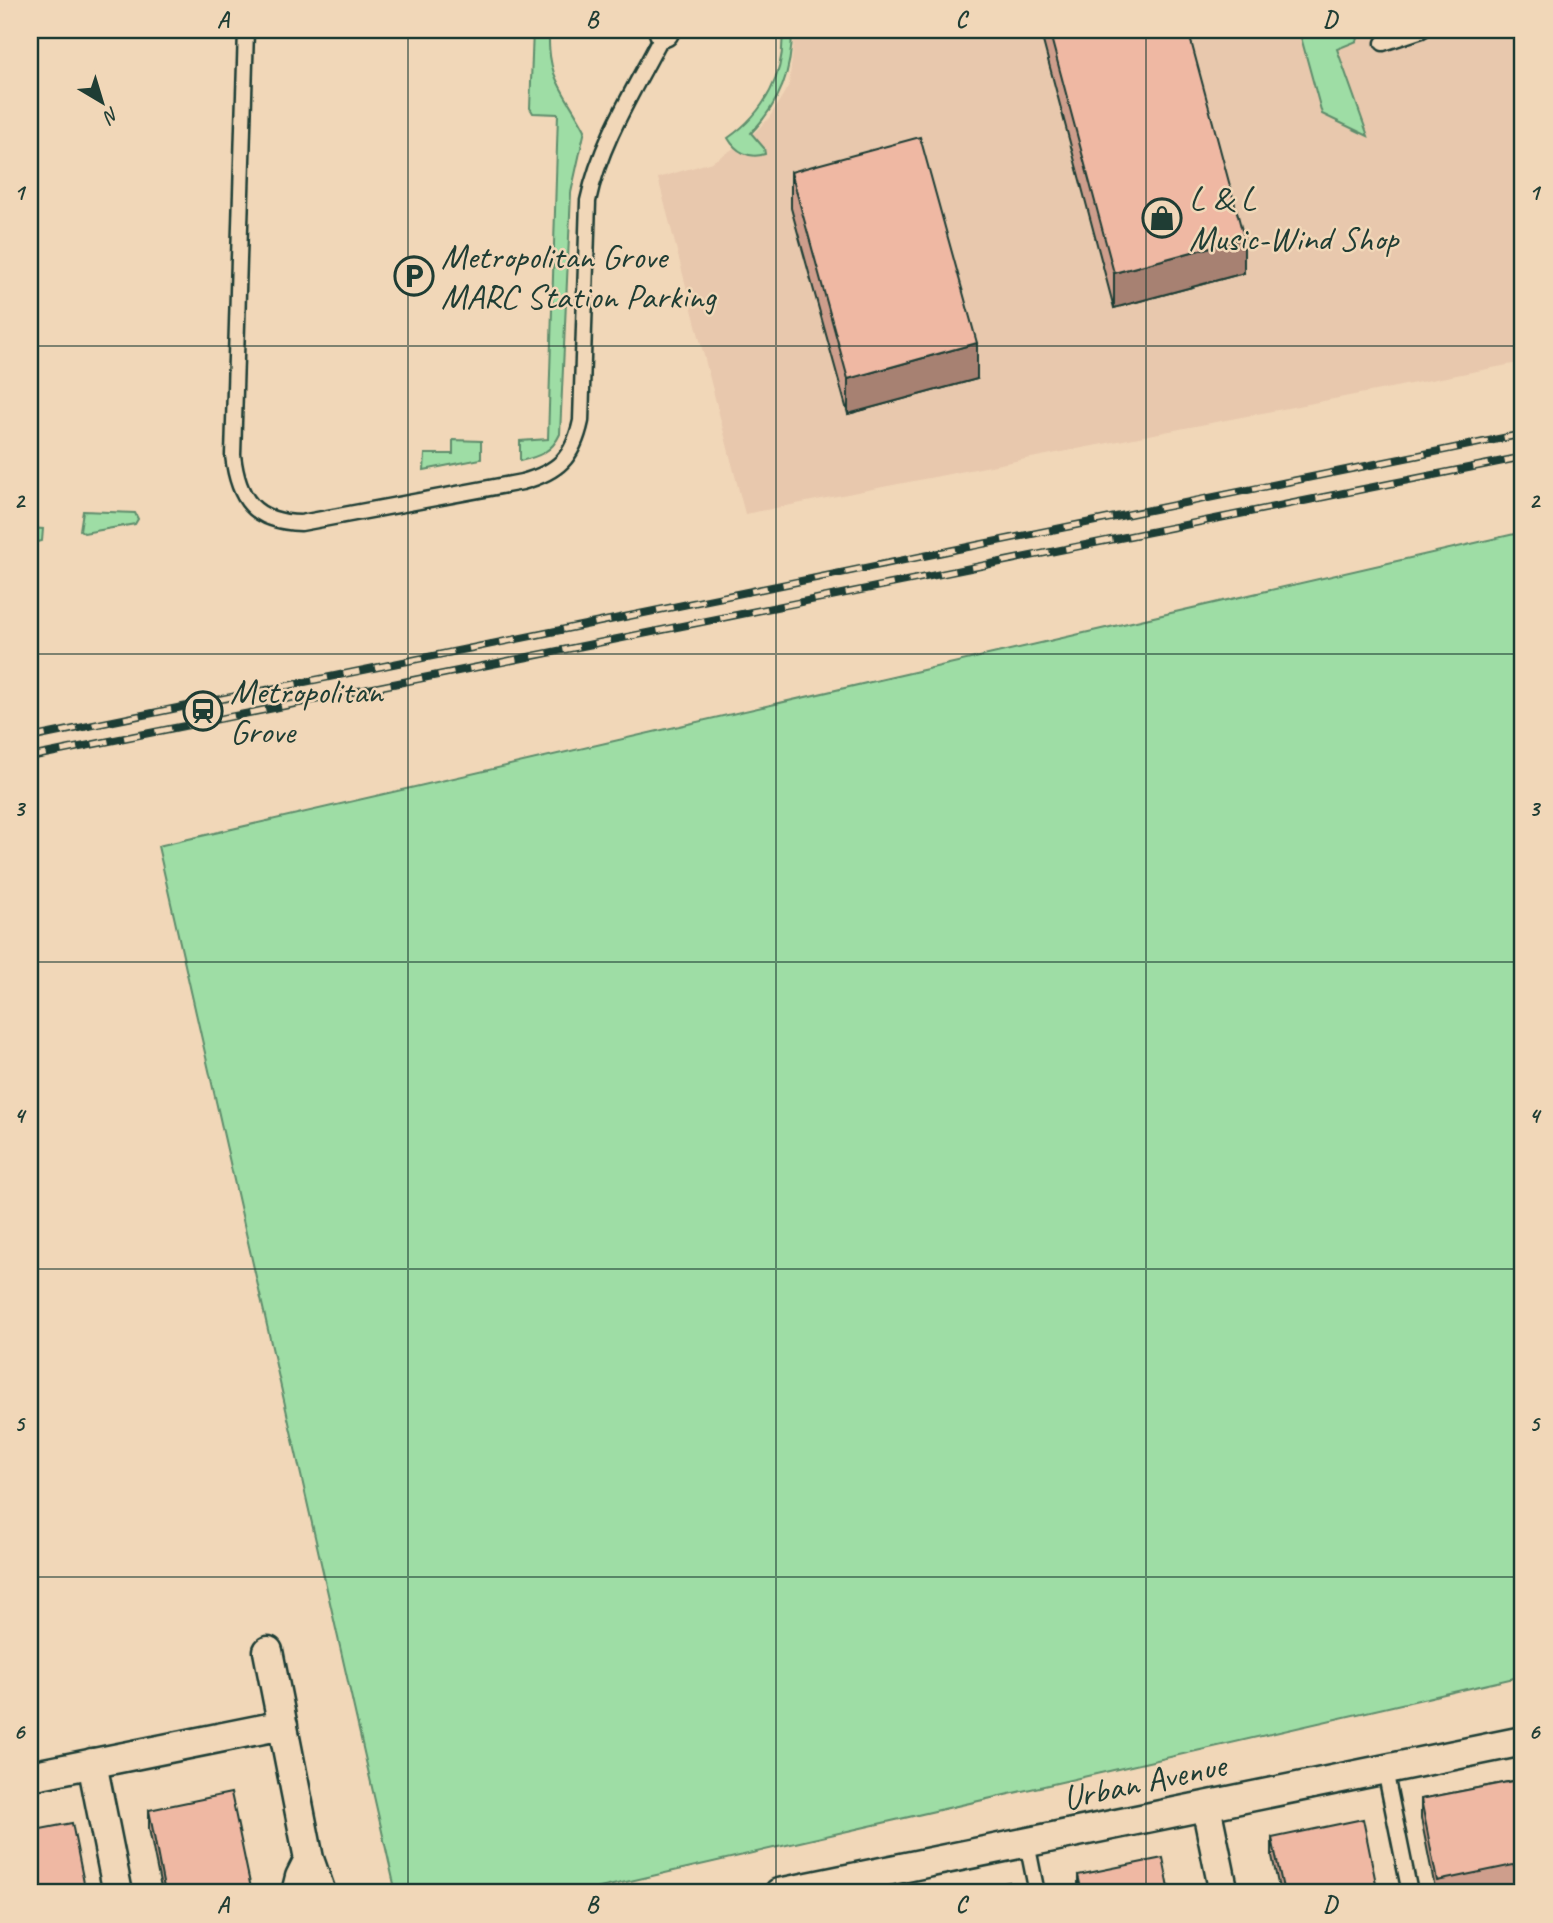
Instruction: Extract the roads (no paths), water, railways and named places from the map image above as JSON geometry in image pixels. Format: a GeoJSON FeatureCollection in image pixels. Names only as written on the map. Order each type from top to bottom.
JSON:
{"type":"FeatureCollection","features":[{"type":"Feature","properties":{"kind":"street"},"geometry":{"type":"LineString","coordinates":[[268,1651],[309,1859],[321,1893]]}},
{"type":"Feature","properties":{"kind":"street"},"geometry":{"type":"LineString","coordinates":[[30,1776],[283,1725]]}},
{"type":"Feature","properties":{"kind":"street","name":"Urban Avenue"},"geometry":{"type":"LineString","coordinates":[[779,1893],[1523,1741]]}},
{"type":"Feature","properties":{"kind":"street"},"geometry":{"type":"LineString","coordinates":[[92,1763],[118,1893]]}},
{"type":"Feature","properties":{"kind":"street"},"geometry":{"type":"LineString","coordinates":[[1206,1806],[1224,1893]]}},
{"type":"Feature","properties":{"kind":"street"},"geometry":{"type":"LineString","coordinates":[[296,1893],[309,1859]]}},
{"type":"Feature","properties":{"kind":"lane"},"geometry":{"type":"LineString","coordinates":[[246,30],[233,455],[243,494],[255,510],[267,518],[283,523],[300,523],[523,482],[542,476],[559,466],[570,452],[581,421],[588,201],[594,173],[606,142],[664,31]]}},
{"type":"Feature","properties":{"kind":"lane"},"geometry":{"type":"LineString","coordinates":[[1383,43],[1422,30]]}},
{"type":"Feature","properties":{"kind":"lane"},"geometry":{"type":"LineString","coordinates":[[1385,1770],[1410,1893]]}},
{"type":"Feature","properties":{"kind":"lane"},"geometry":{"type":"LineString","coordinates":[[1027,1843],[1037,1893]]}},
{"type":"Feature","properties":{"kind":"railway"},"geometry":{"type":"LineString","coordinates":[[30,738],[1523,434]]}},
{"type":"Feature","properties":{"kind":"railway"},"geometry":{"type":"LineString","coordinates":[[30,757],[1523,457]]}},
{"type":"Feature","properties":{"kind":"place","name":"L & L Music-Wind Shop"},"geometry":{"type":"Point","coordinates":[1162,218]}},
{"type":"Feature","properties":{"kind":"place","name":"Metropolitan Grove MARC Station Parking"},"geometry":{"type":"Point","coordinates":[414,276]}},
{"type":"Feature","properties":{"kind":"place","name":"Metropolitan Grove"},"geometry":{"type":"Point","coordinates":[203,711]}}]}
